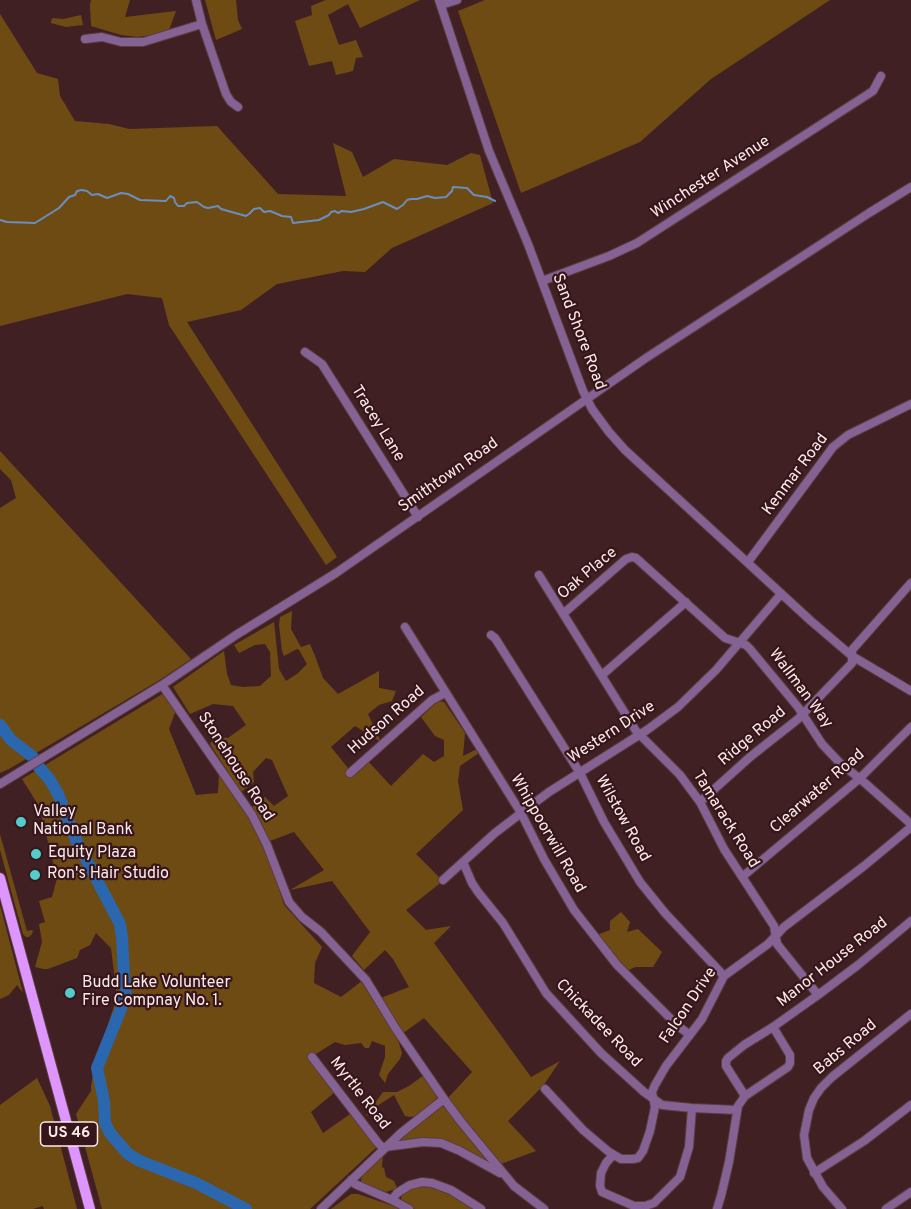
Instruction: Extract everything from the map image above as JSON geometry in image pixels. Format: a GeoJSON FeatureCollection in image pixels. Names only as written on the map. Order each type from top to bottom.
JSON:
{"type":"FeatureCollection","features":[{"type":"Feature","properties":{"kind":"main road","name":"US 46"},"geometry":{"type":"LineString","coordinates":[[0,878],[90,1209]]}},
{"type":"Feature","properties":{"kind":"street"},"geometry":{"type":"LineString","coordinates":[[196,0],[226,94],[238,107]]}},
{"type":"Feature","properties":{"kind":"street"},"geometry":{"type":"LineString","coordinates":[[440,3],[457,0]]}},
{"type":"Feature","properties":{"kind":"street","name":"Sand Shore Road"},"geometry":{"type":"LineString","coordinates":[[440,3],[489,151],[542,281],[586,398],[598,419],[619,443],[693,514],[852,656],[911,691]]}},
{"type":"Feature","properties":{"kind":"street"},"geometry":{"type":"LineString","coordinates":[[85,39],[102,37],[121,42],[144,42],[202,24]]}},
{"type":"Feature","properties":{"kind":"street","name":"Winchester Avenue"},"geometry":{"type":"LineString","coordinates":[[542,281],[609,256],[636,243],[873,91],[881,76]]}},
{"type":"Feature","properties":{"kind":"street","name":"Smithtown Road"},"geometry":{"type":"LineString","coordinates":[[0,784],[162,685],[236,634],[336,573],[586,398],[911,187]]}},
{"type":"Feature","properties":{"kind":"street","name":"Tracey Lane"},"geometry":{"type":"LineString","coordinates":[[305,352],[322,364],[418,517]]}},
{"type":"Feature","properties":{"kind":"street","name":"Kenmar Road"},"geometry":{"type":"LineString","coordinates":[[748,562],[833,447],[848,435],[911,404]]}},
{"type":"Feature","properties":{"kind":"street","name":"Wallman Way"},"geometry":{"type":"LineString","coordinates":[[632,557],[636,558],[726,638],[746,645],[802,714],[822,744],[911,826]]}},
{"type":"Feature","properties":{"kind":"street","name":"Oak Place"},"geometry":{"type":"LineString","coordinates":[[564,613],[626,559],[632,557]]}},
{"type":"Feature","properties":{"kind":"street","name":"Tamarack Road"},"geometry":{"type":"LineString","coordinates":[[539,575],[640,735],[680,775],[700,802],[724,849],[774,926],[777,944],[818,995]]}},
{"type":"Feature","properties":{"kind":"street","name":"Ridge Road"},"geometry":{"type":"LineString","coordinates":[[700,802],[750,757],[798,719],[852,663],[852,650],[911,583]]}},
{"type":"Feature","properties":{"kind":"street","name":"Western Drive"},"geometry":{"type":"LineString","coordinates":[[443,880],[549,792],[640,735],[678,707],[740,643],[781,594]]}},
{"type":"Feature","properties":{"kind":"street"},"geometry":{"type":"LineString","coordinates":[[602,675],[686,602]]}},
{"type":"Feature","properties":{"kind":"street","name":"Whippoorwill Road"},"geometry":{"type":"LineString","coordinates":[[405,627],[521,813],[555,879],[585,924],[617,965],[678,1026],[690,1035]]}},
{"type":"Feature","properties":{"kind":"street","name":"Wilstow Road"},"geometry":{"type":"LineString","coordinates":[[491,635],[580,773],[604,822],[640,882],[665,913],[724,976]]}},
{"type":"Feature","properties":{"kind":"street","name":"Stonehouse Road"},"geometry":{"type":"LineString","coordinates":[[162,685],[252,815],[267,845],[289,902],[366,980],[444,1099]]}},
{"type":"Feature","properties":{"kind":"street","name":"Hudson Road"},"geometry":{"type":"LineString","coordinates":[[350,773],[432,700],[445,693]]}},
{"type":"Feature","properties":{"kind":"street","name":"Clearwater Road"},"geometry":{"type":"LineString","coordinates":[[742,877],[859,779],[911,727]]}},
{"type":"Feature","properties":{"kind":"street","name":"Falcon Drive"},"geometry":{"type":"LineString","coordinates":[[613,1155],[633,1160],[641,1155],[647,1142],[654,1110],[653,1089],[666,1066],[702,1019],[724,976],[768,944],[784,927],[864,866],[911,826]]}},
{"type":"Feature","properties":{"kind":"street","name":"Chickadee Road"},"geometry":{"type":"LineString","coordinates":[[463,862],[472,883],[503,923],[546,993],[601,1053],[653,1100],[662,1105],[737,1110]]}},
{"type":"Feature","properties":{"kind":"street","name":"Manor House Road"},"geometry":{"type":"LineString","coordinates":[[745,1096],[726,1066],[726,1059],[773,1028],[909,925]]}},
{"type":"Feature","properties":{"kind":"street","name":"Babs Road"},"geometry":{"type":"LineString","coordinates":[[842,1209],[823,1187],[807,1158],[804,1135],[809,1110],[814,1098],[832,1077],[911,1014]]}},
{"type":"Feature","properties":{"kind":"street","name":"Manor House Road"},"geometry":{"type":"LineString","coordinates":[[717,1209],[729,1162],[740,1101],[789,1065],[791,1061],[790,1055],[773,1028]]}},
{"type":"Feature","properties":{"kind":"street","name":"Myrtle Road"},"geometry":{"type":"LineString","coordinates":[[312,1057],[384,1148]]}},
{"type":"Feature","properties":{"kind":"street"},"geometry":{"type":"LineString","coordinates":[[545,1089],[583,1130],[613,1155],[606,1162],[601,1173],[602,1192],[634,1206],[654,1203],[681,1177],[689,1148],[692,1108]]}},
{"type":"Feature","properties":{"kind":"street"},"geometry":{"type":"LineString","coordinates":[[321,1209],[384,1148],[444,1099],[514,1186],[544,1209]]}},
{"type":"Feature","properties":{"kind":"street"},"geometry":{"type":"LineString","coordinates":[[814,1173],[856,1147],[911,1105]]}},
{"type":"Feature","properties":{"kind":"street"},"geometry":{"type":"LineString","coordinates":[[384,1148],[415,1142],[441,1143],[504,1175]]}},
{"type":"Feature","properties":{"kind":"street"},"geometry":{"type":"LineString","coordinates":[[351,1180],[409,1209]]}},
{"type":"Feature","properties":{"kind":"street"},"geometry":{"type":"LineString","coordinates":[[392,1200],[397,1193],[410,1185],[432,1183],[451,1190],[482,1209]]}},
{"type":"Feature","properties":{"kind":"street"},"geometry":{"type":"LineString","coordinates":[[886,1209],[911,1192]]}},
{"type":"Feature","properties":{"kind":"shaded area"},"geometry":{"type":"Polygon","coordinates":[[[91,0],[130,0],[125,17],[176,11],[169,30],[137,37],[121,35],[91,26],[91,0]]]}},
{"type":"Feature","properties":{"kind":"shaded area"},"geometry":{"type":"Polygon","coordinates":[[[205,0],[236,0],[238,20],[242,29],[216,40],[205,0]]]}},
{"type":"Feature","properties":{"kind":"shaded area"},"geometry":{"type":"Polygon","coordinates":[[[326,0],[420,0],[360,28],[348,4],[328,15],[339,45],[356,40],[363,57],[356,58],[353,71],[336,75],[332,61],[309,66],[295,21],[312,15],[311,6],[326,0]]]}},
{"type":"Feature","properties":{"kind":"shaded area"},"geometry":{"type":"Polygon","coordinates":[[[485,0],[830,0],[711,79],[640,142],[521,193],[458,11],[485,0]]]}},
{"type":"Feature","properties":{"kind":"shaded area"},"geometry":{"type":"Polygon","coordinates":[[[0,14],[37,73],[58,79],[60,96],[75,121],[109,124],[129,129],[217,126],[278,194],[346,196],[333,143],[352,152],[363,177],[394,159],[447,165],[471,153],[480,155],[493,203],[392,248],[365,272],[343,271],[277,284],[241,310],[187,322],[337,557],[326,565],[169,325],[162,298],[127,294],[0,326],[0,14]]]}},
{"type":"Feature","properties":{"kind":"shaded area"},"geometry":{"type":"Polygon","coordinates":[[[81,15],[83,25],[66,27],[51,23],[52,18],[63,19],[81,15]]]}},
{"type":"Feature","properties":{"kind":"shaded area"},"geometry":{"type":"Polygon","coordinates":[[[0,451],[191,659],[158,681],[0,773],[0,508],[16,498],[11,480],[0,469],[0,451]]]}},
{"type":"Feature","properties":{"kind":"shaded area"},"geometry":{"type":"Polygon","coordinates":[[[292,611],[291,629],[301,647],[310,644],[323,678],[338,694],[379,671],[379,688],[396,691],[392,701],[379,705],[368,714],[381,742],[355,726],[331,747],[348,768],[348,772],[367,760],[391,786],[423,754],[434,762],[444,756],[444,740],[435,736],[421,717],[438,701],[444,702],[465,733],[463,756],[477,749],[479,753],[460,766],[458,781],[463,810],[416,854],[443,881],[406,910],[426,930],[451,926],[434,943],[531,1077],[560,1061],[543,1086],[508,1121],[536,1151],[498,1165],[448,1098],[472,1072],[424,1018],[402,1034],[381,998],[409,987],[393,959],[385,950],[364,970],[352,956],[370,932],[332,881],[290,890],[324,870],[294,832],[270,841],[252,807],[265,797],[274,806],[288,796],[272,760],[266,758],[253,772],[254,782],[241,792],[210,744],[215,737],[228,738],[246,725],[233,706],[213,704],[190,714],[173,687],[224,651],[231,685],[260,686],[271,676],[270,652],[265,644],[255,645],[239,653],[234,645],[274,622],[279,669],[286,681],[297,674],[307,664],[297,649],[284,656],[279,625],[280,617],[292,611]]]}},
{"type":"Feature","properties":{"kind":"shaded area"},"geometry":{"type":"Polygon","coordinates":[[[164,693],[176,710],[169,729],[196,795],[218,793],[219,773],[252,818],[269,857],[284,905],[322,947],[315,963],[314,983],[341,997],[362,981],[397,1037],[402,1053],[388,1074],[385,1083],[379,1075],[385,1057],[385,1046],[372,1041],[369,1048],[365,1048],[361,1043],[345,1045],[335,1042],[311,1057],[335,1092],[311,1112],[323,1133],[353,1112],[379,1145],[310,1209],[102,1209],[76,1114],[91,1091],[94,1067],[117,997],[111,948],[96,933],[90,945],[80,950],[77,958],[48,969],[35,967],[42,942],[39,924],[45,922],[39,901],[52,897],[57,878],[39,806],[22,779],[164,693]]]}},
{"type":"Feature","properties":{"kind":"shaded area"},"geometry":{"type":"Polygon","coordinates":[[[0,834],[27,931],[33,931],[29,937],[23,934],[0,850],[0,834]]]}},
{"type":"Feature","properties":{"kind":"shaded area"},"geometry":{"type":"Polygon","coordinates":[[[0,905],[23,993],[17,985],[9,995],[0,999],[0,905]]]}},
{"type":"Feature","properties":{"kind":"shaded area"},"geometry":{"type":"Polygon","coordinates":[[[621,912],[630,922],[627,932],[638,929],[662,952],[653,967],[635,967],[627,971],[597,935],[610,930],[610,921],[621,912]]]}},
{"type":"Feature","properties":{"kind":"shaded area"},"geometry":{"type":"Polygon","coordinates":[[[424,1075],[437,1097],[415,1116],[405,1116],[394,1095],[365,1117],[383,1092],[397,1092],[424,1075]]]}},
{"type":"Feature","properties":{"kind":"shaded area"},"geometry":{"type":"Polygon","coordinates":[[[37,1078],[50,1106],[77,1209],[44,1209],[43,1206],[33,1209],[0,1209],[0,1105],[37,1078]]]}},
{"type":"Feature","properties":{"kind":"shaded area"},"geometry":{"type":"Polygon","coordinates":[[[444,1103],[494,1168],[451,1144],[401,1139],[444,1103]]]}},
{"type":"Feature","properties":{"kind":"shaded area"},"geometry":{"type":"Polygon","coordinates":[[[383,1155],[382,1167],[386,1177],[394,1181],[397,1188],[386,1192],[361,1182],[362,1174],[383,1155]]]}},
{"type":"Feature","properties":{"kind":"shaded area"},"geometry":{"type":"Polygon","coordinates":[[[428,1185],[445,1190],[475,1209],[415,1209],[402,1202],[401,1196],[410,1188],[428,1185]]]}},
{"type":"Feature","properties":{"kind":"shaded area"},"geometry":{"type":"Polygon","coordinates":[[[351,1194],[358,1194],[402,1209],[331,1209],[351,1194]]]}},
{"type":"Feature","properties":{"kind":"waterway"},"geometry":{"type":"LineString","coordinates":[[0,220],[35,223],[59,208],[77,191],[82,190],[107,198],[121,193],[140,200],[166,201],[170,196],[174,198],[178,206],[197,202],[204,207],[218,206],[221,209],[246,216],[254,209],[260,208],[264,212],[270,211],[291,217],[293,223],[319,220],[331,212],[351,212],[383,202],[397,209],[411,199],[427,196],[446,197],[453,187],[467,188],[474,195],[495,201]]}},
{"type":"Feature","properties":{"kind":"waterway"},"geometry":{"type":"LineString","coordinates":[[0,725],[11,740],[33,757]]}},
{"type":"Feature","properties":{"kind":"waterway"},"geometry":{"type":"LineString","coordinates":[[38,766],[58,794],[76,840],[120,924],[126,989],[124,1001],[97,1068],[104,1101],[105,1123],[110,1133],[128,1154],[196,1183],[246,1209]]}},
{"type":"Feature","properties":{"kind":"place","name":"Valley National Bank"},"geometry":{"type":"Point","coordinates":[21,822]}},
{"type":"Feature","properties":{"kind":"place","name":"Equity Plaza"},"geometry":{"type":"Point","coordinates":[36,854]}},
{"type":"Feature","properties":{"kind":"place","name":"Ron's Hair Studio"},"geometry":{"type":"Point","coordinates":[35,875]}},
{"type":"Feature","properties":{"kind":"place","name":"Budd Lake Volunteer Fire Compnay No. 1."},"geometry":{"type":"Point","coordinates":[70,993]}}]}
